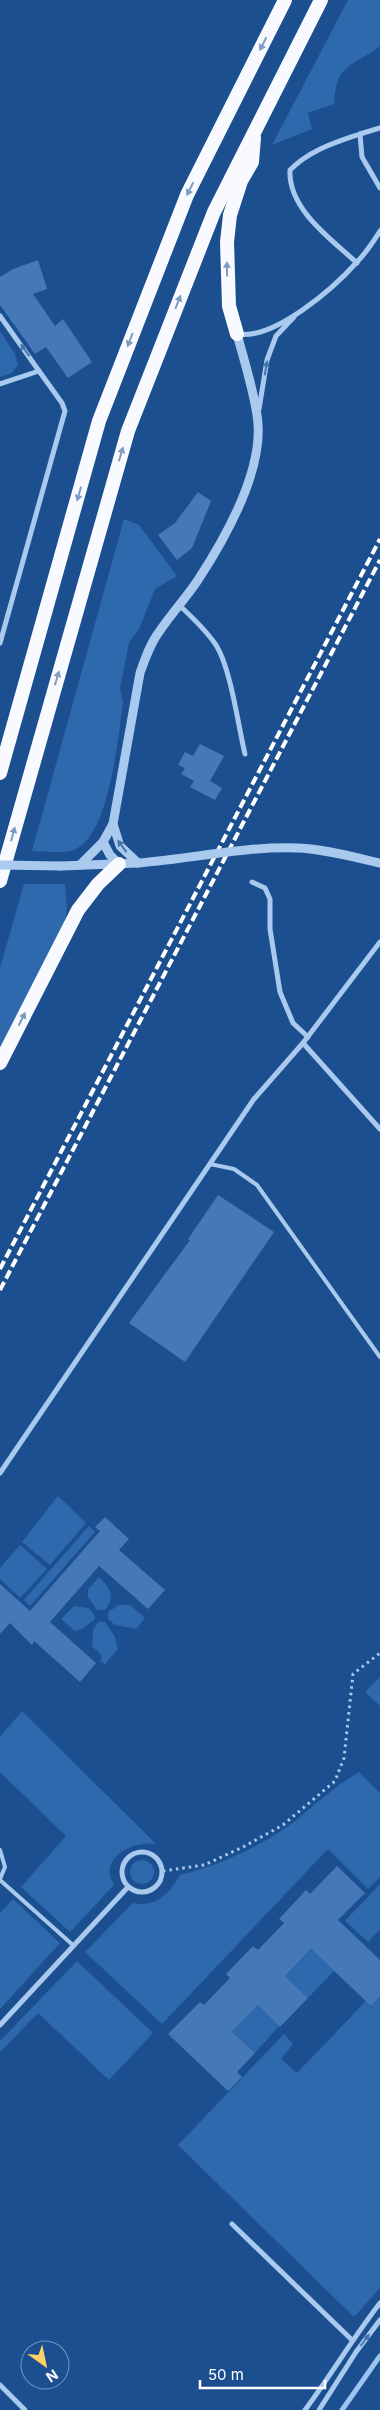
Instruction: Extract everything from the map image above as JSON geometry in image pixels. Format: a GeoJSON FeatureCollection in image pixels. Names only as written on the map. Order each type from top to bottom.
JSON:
{"type":"FeatureCollection","features":[{"type":"Feature","properties":{"kind":"highway"},"geometry":{"type":"LineString","coordinates":[[0,772],[99,421],[187,194],[285,0]]}},
{"type":"Feature","properties":{"kind":"highway"},"geometry":{"type":"LineString","coordinates":[[0,881],[128,431],[214,212],[320,0]]}},
{"type":"Feature","properties":{"kind":"highway"},"geometry":{"type":"LineString","coordinates":[[237,334],[228,306],[227,242],[230,215],[241,181],[252,162],[254,131]]}},
{"type":"Feature","properties":{"kind":"highway"},"geometry":{"type":"LineString","coordinates":[[0,1062],[78,910],[98,884],[119,864]]}},
{"type":"Feature","properties":{"kind":"street"},"geometry":{"type":"LineString","coordinates":[[357,263],[314,224],[289,185],[290,170],[302,158],[320,148],[380,128]]}},
{"type":"Feature","properties":{"kind":"street"},"geometry":{"type":"LineString","coordinates":[[360,134],[362,157],[380,188]]}},
{"type":"Feature","properties":{"kind":"street"},"geometry":{"type":"LineString","coordinates":[[257,416],[267,360],[276,336],[298,313],[357,263],[380,231]]}},
{"type":"Feature","properties":{"kind":"street"},"geometry":{"type":"LineString","coordinates":[[80,865],[103,842],[113,824],[140,673],[158,632],[198,580],[229,527],[242,499],[258,442],[257,416],[237,334],[249,336],[262,333],[298,313]]}},
{"type":"Feature","properties":{"kind":"street"},"geometry":{"type":"LineString","coordinates":[[0,316],[62,403],[65,411],[0,643]]}},
{"type":"Feature","properties":{"kind":"street"},"geometry":{"type":"LineString","coordinates":[[0,384],[39,371]]}},
{"type":"Feature","properties":{"kind":"street"},"geometry":{"type":"LineString","coordinates":[[179,605],[199,623],[216,645],[224,665],[245,754]]}},
{"type":"Feature","properties":{"kind":"street"},"geometry":{"type":"LineString","coordinates":[[113,824],[120,846],[138,863]]}},
{"type":"Feature","properties":{"kind":"street"},"geometry":{"type":"LineString","coordinates":[[103,842],[110,855],[119,864]]}},
{"type":"Feature","properties":{"kind":"street"},"geometry":{"type":"LineString","coordinates":[[0,865],[61,866],[138,863],[255,849],[299,848],[337,853],[380,863]]}},
{"type":"Feature","properties":{"kind":"street"},"geometry":{"type":"LineString","coordinates":[[252,882],[265,888],[270,899],[270,930],[280,992],[293,1023],[308,1037]]}},
{"type":"Feature","properties":{"kind":"street"},"geometry":{"type":"LineString","coordinates":[[0,1473],[254,1099],[308,1037],[380,942]]}},
{"type":"Feature","properties":{"kind":"street"},"geometry":{"type":"LineString","coordinates":[[303,1043],[380,1129]]}},
{"type":"Feature","properties":{"kind":"street"},"geometry":{"type":"LineString","coordinates":[[140,1852],[153,1854],[162,1864],[163,1871],[162,1878],[154,1889],[141,1892],[128,1887],[124,1881],[122,1868],[128,1857],[140,1852]]}},
{"type":"Feature","properties":{"kind":"street"},"geometry":{"type":"LineString","coordinates":[[0,2025],[128,1887]]}},
{"type":"Feature","properties":{"kind":"street"},"geometry":{"type":"LineString","coordinates":[[232,2224],[352,2340]]}},
{"type":"Feature","properties":{"kind":"street"},"geometry":{"type":"LineString","coordinates":[[305,2410],[352,2340],[380,2303]]}},
{"type":"Feature","properties":{"kind":"street"},"geometry":{"type":"LineString","coordinates":[[319,2410],[356,2352],[380,2320]]}},
{"type":"Feature","properties":{"kind":"street"},"geometry":{"type":"LineString","coordinates":[[0,2384],[25,2410]]}},
{"type":"Feature","properties":{"kind":"lane"},"geometry":{"type":"LineString","coordinates":[[210,1164],[234,1169],[257,1185],[380,1357]]}},
{"type":"Feature","properties":{"kind":"lane"},"geometry":{"type":"LineString","coordinates":[[0,1850],[5,1867],[0,1879],[37,1915],[74,1946]]}},
{"type":"Feature","properties":{"kind":"path"},"geometry":{"type":"LineString","coordinates":[[163,1871],[204,1865],[243,1847],[283,1825],[335,1781],[344,1758],[353,1674],[380,1653]]}},
{"type":"Feature","properties":{"kind":"shaded area"},"geometry":{"type":"Polygon","coordinates":[[[348,0],[380,0],[380,46],[342,73],[335,90],[334,104],[308,113],[312,129],[272,145],[348,0]]]}},
{"type":"Feature","properties":{"kind":"shaded area"},"geometry":{"type":"Polygon","coordinates":[[[0,331],[15,354],[18,365],[12,373],[0,377],[0,331]]]}},
{"type":"Feature","properties":{"kind":"shaded area"},"geometry":{"type":"Polygon","coordinates":[[[124,519],[139,525],[177,576],[155,589],[139,629],[129,643],[120,688],[123,703],[115,760],[104,806],[96,825],[86,841],[74,850],[59,852],[32,851],[124,519]]]}},
{"type":"Feature","properties":{"kind":"shaded area"},"geometry":{"type":"Polygon","coordinates":[[[24,884],[65,884],[67,908],[64,925],[0,1050],[0,968],[24,884]]]}},
{"type":"Feature","properties":{"kind":"shaded area"},"geometry":{"type":"Polygon","coordinates":[[[58,1496],[86,1523],[50,1565],[22,1542],[58,1496]]]}},
{"type":"Feature","properties":{"kind":"shaded area"},"geometry":{"type":"Polygon","coordinates":[[[89,1526],[95,1532],[30,1606],[24,1600],[89,1526]]]}},
{"type":"Feature","properties":{"kind":"shaded area"},"geometry":{"type":"Polygon","coordinates":[[[20,1545],[47,1569],[20,1598],[0,1579],[0,1568],[20,1545]]]}},
{"type":"Feature","properties":{"kind":"shaded area"},"geometry":{"type":"Polygon","coordinates":[[[99,1577],[109,1589],[111,1596],[105,1610],[97,1610],[88,1597],[88,1589],[99,1577]]]}},
{"type":"Feature","properties":{"kind":"shaded area"},"geometry":{"type":"Polygon","coordinates":[[[119,1605],[130,1605],[145,1618],[136,1629],[115,1625],[108,1619],[108,1612],[119,1605]]]}},
{"type":"Feature","properties":{"kind":"shaded area"},"geometry":{"type":"Polygon","coordinates":[[[74,1606],[88,1608],[94,1614],[95,1619],[82,1629],[75,1631],[61,1619],[74,1606]]]}},
{"type":"Feature","properties":{"kind":"shaded area"},"geometry":{"type":"Polygon","coordinates":[[[98,1622],[105,1622],[114,1635],[118,1649],[105,1664],[100,1661],[102,1656],[92,1646],[93,1630],[98,1622]]]}},
{"type":"Feature","properties":{"kind":"shaded area"},"geometry":{"type":"Polygon","coordinates":[[[380,1677],[380,1706],[365,1692],[380,1677]]]}},
{"type":"Feature","properties":{"kind":"shaded area"},"geometry":{"type":"Polygon","coordinates":[[[22,1711],[156,1844],[138,1845],[129,1848],[114,1859],[110,1867],[110,1875],[114,1885],[70,1932],[21,1887],[66,1836],[0,1772],[0,1737],[22,1711]]]}},
{"type":"Feature","properties":{"kind":"shaded area"},"geometry":{"type":"Polygon","coordinates":[[[359,1772],[380,1793],[380,1877],[368,1889],[328,1849],[162,2024],[85,1952],[133,1903],[141,1904],[155,1901],[172,1888],[180,1875],[240,1854],[283,1830],[334,1789],[359,1772]]]}},
{"type":"Feature","properties":{"kind":"shaded area"},"geometry":{"type":"Polygon","coordinates":[[[142,1860],[151,1863],[154,1872],[151,1881],[142,1884],[133,1881],[130,1872],[133,1863],[142,1860]]]}},
{"type":"Feature","properties":{"kind":"shaded area"},"geometry":{"type":"Polygon","coordinates":[[[380,1884],[380,1929],[368,1942],[345,1921],[380,1884]]]}},
{"type":"Feature","properties":{"kind":"shaded area"},"geometry":{"type":"Polygon","coordinates":[[[13,1899],[60,1943],[0,2009],[0,1913],[13,1899]]]}},
{"type":"Feature","properties":{"kind":"shaded area"},"geometry":{"type":"Polygon","coordinates":[[[311,1949],[334,1971],[308,1998],[285,1976],[311,1949]]]}},
{"type":"Feature","properties":{"kind":"shaded area"},"geometry":{"type":"Polygon","coordinates":[[[77,1961],[153,2033],[109,2080],[38,2013],[0,2052],[0,2041],[77,1961]]]}},
{"type":"Feature","properties":{"kind":"shaded area"},"geometry":{"type":"Polygon","coordinates":[[[380,1996],[380,2288],[354,2317],[178,2145],[284,2034],[293,2044],[281,2059],[297,2073],[366,2001],[371,2006],[380,1996]]]}},
{"type":"Feature","properties":{"kind":"shaded area"},"geometry":{"type":"Polygon","coordinates":[[[258,2005],[279,2026],[255,2053],[232,2032],[258,2005]]]}},
{"type":"Feature","properties":{"kind":"building"},"geometry":{"type":"Polygon","coordinates":[[[38,260],[47,289],[33,294],[55,326],[63,319],[92,362],[68,378],[46,347],[35,354],[0,305],[0,277],[13,269],[38,260]]]}},
{"type":"Feature","properties":{"kind":"building"},"geometry":{"type":"Polygon","coordinates":[[[198,492],[211,501],[192,548],[177,560],[158,535],[175,523],[198,492]]]}},
{"type":"Feature","properties":{"kind":"building"},"geometry":{"type":"Polygon","coordinates":[[[200,744],[224,756],[210,781],[222,788],[215,800],[190,787],[194,781],[181,774],[185,768],[178,765],[185,752],[193,756],[200,744]]]}},
{"type":"Feature","properties":{"kind":"building"},"geometry":{"type":"Polygon","coordinates":[[[218,1195],[274,1232],[185,1362],[129,1323],[190,1240],[188,1239],[218,1195]]]}},
{"type":"Feature","properties":{"kind":"building"},"geometry":{"type":"Polygon","coordinates":[[[105,1517],[129,1539],[119,1550],[165,1590],[148,1609],[99,1566],[50,1622],[96,1663],[80,1682],[34,1641],[32,1645],[10,1623],[0,1634],[0,1584],[30,1611],[100,1531],[95,1527],[105,1517]]]}},
{"type":"Feature","properties":{"kind":"building"},"geometry":{"type":"Polygon","coordinates":[[[337,1866],[365,1893],[338,1920],[380,1960],[380,1996],[371,2006],[311,1949],[285,1976],[308,1998],[280,2027],[258,2005],[232,2032],[255,2053],[237,2072],[242,2077],[228,2091],[168,2034],[200,2002],[204,2005],[230,1978],[226,1974],[253,1946],[258,1950],[284,1923],[279,1919],[306,1890],[310,1894],[337,1866]]]}},
{"type":"Feature","properties":{"kind":"waterway"},"geometry":{"type":"LineString","coordinates":[[342,2410],[380,2356]]}},
{"type":"Feature","properties":{"kind":"railway"},"geometry":{"type":"LineString","coordinates":[[0,1269],[380,539]]}},
{"type":"Feature","properties":{"kind":"railway"},"geometry":{"type":"LineString","coordinates":[[0,1290],[380,560]]}}]}
